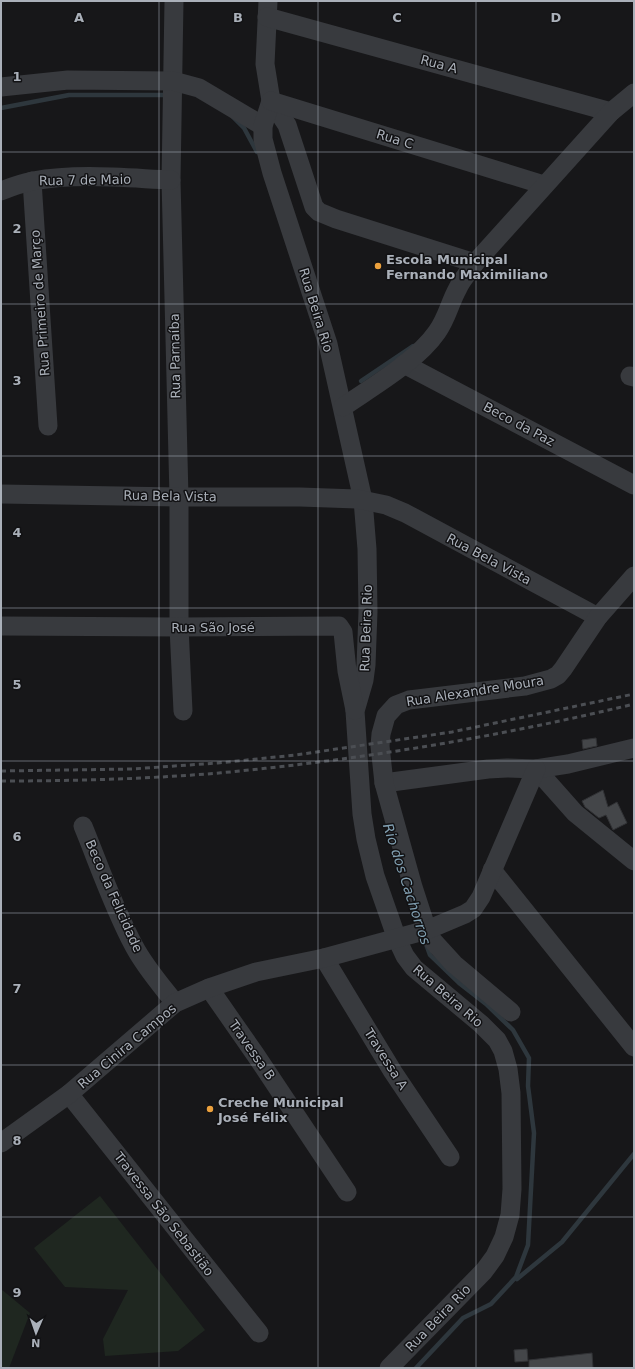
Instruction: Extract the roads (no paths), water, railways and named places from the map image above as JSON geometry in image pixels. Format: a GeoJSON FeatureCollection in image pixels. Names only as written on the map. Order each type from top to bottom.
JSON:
{"type":"FeatureCollection","features":[{"type":"Feature","properties":{"kind":"street","name":"Rua Parnaíba"},"geometry":{"type":"LineString","coordinates":[[174,1],[171,180],[179,497],[179,627],[183,712]]}},
{"type":"Feature","properties":{"kind":"street","name":"Rua A"},"geometry":{"type":"LineString","coordinates":[[475,263],[423,245],[336,219],[319,212],[314,207],[287,125],[271,101],[265,64],[268,9],[611,112]]}},
{"type":"Feature","properties":{"kind":"street"},"geometry":{"type":"LineString","coordinates":[[1,87],[68,80],[173,92],[199,88],[263,126],[271,101]]}},
{"type":"Feature","properties":{"kind":"street"},"geometry":{"type":"LineString","coordinates":[[343,408],[424,348],[438,332],[444,322],[458,287],[475,263],[611,112],[634,93]]}},
{"type":"Feature","properties":{"kind":"street","name":"Rua C"},"geometry":{"type":"LineString","coordinates":[[271,101],[544,185]]}},
{"type":"Feature","properties":{"kind":"street","name":"Rua Beira Rio"},"geometry":{"type":"LineString","coordinates":[[263,126],[263,139],[272,173],[328,344],[343,408],[360,500],[367,549],[368,612],[366,665],[364,680],[355,711],[359,779],[366,839],[375,876],[400,938],[405,956],[414,968],[481,1024],[497,1040],[503,1051],[508,1069],[511,1093],[512,1189],[510,1215],[504,1236],[495,1256],[484,1271],[389,1368]]}},
{"type":"Feature","properties":{"kind":"street","name":"Rua 7 de Maio"},"geometry":{"type":"LineString","coordinates":[[1,191],[32,181],[66,177],[171,180]]}},
{"type":"Feature","properties":{"kind":"street","name":"Rua Primeiro de Março"},"geometry":{"type":"LineString","coordinates":[[32,181],[48,426]]}},
{"type":"Feature","properties":{"kind":"street","name":"Beco da Paz"},"geometry":{"type":"LineString","coordinates":[[404,364],[634,485]]}},
{"type":"Feature","properties":{"kind":"street","name":"Rua Bela Vista"},"geometry":{"type":"LineString","coordinates":[[1,494],[179,497],[300,497],[360,500],[386,504],[598,617]]}},
{"type":"Feature","properties":{"kind":"street","name":"Rua Alexandre Moura"},"geometry":{"type":"LineString","coordinates":[[512,1012],[454,964],[425,930],[384,783],[380,746],[381,734],[386,716],[396,705],[409,700],[525,686],[551,679],[558,675],[563,669],[598,617],[634,576]]}},
{"type":"Feature","properties":{"kind":"street","name":"Rua São José"},"geometry":{"type":"LineString","coordinates":[[1,626],[339,626],[343,632],[347,671],[355,711]]}},
{"type":"Feature","properties":{"kind":"street"},"geometry":{"type":"LineString","coordinates":[[384,783],[488,769],[536,769],[575,763],[634,748]]}},
{"type":"Feature","properties":{"kind":"street"},"geometry":{"type":"LineString","coordinates":[[536,769],[575,813],[634,861]]}},
{"type":"Feature","properties":{"kind":"street","name":"Rua Cinira Campos"},"geometry":{"type":"LineString","coordinates":[[1,1143],[69,1094],[175,1003],[209,988],[256,972],[324,958],[400,938],[425,930],[465,914],[473,909],[481,897],[536,769]]}},
{"type":"Feature","properties":{"kind":"street","name":"Beco da Felicidade"},"geometry":{"type":"LineString","coordinates":[[83,826],[123,923],[135,947],[150,971],[175,1003]]}},
{"type":"Feature","properties":{"kind":"street"},"geometry":{"type":"LineString","coordinates":[[492,870],[634,1047]]}},
{"type":"Feature","properties":{"kind":"street","name":"Travessa A"},"geometry":{"type":"LineString","coordinates":[[324,958],[393,1072],[450,1158]]}},
{"type":"Feature","properties":{"kind":"street","name":"Travessa B"},"geometry":{"type":"LineString","coordinates":[[209,988],[347,1192]]}},
{"type":"Feature","properties":{"kind":"street","name":"Travessa São Sebastião"},"geometry":{"type":"LineString","coordinates":[[69,1094],[259,1333]]}},
{"type":"Feature","properties":{"kind":"waterway"},"geometry":{"type":"LineString","coordinates":[[1,108],[69,95],[168,95]]}},
{"type":"Feature","properties":{"kind":"waterway"},"geometry":{"type":"LineString","coordinates":[[233,117],[244,128],[257,152]]}},
{"type":"Feature","properties":{"kind":"waterway"},"geometry":{"type":"LineString","coordinates":[[361,381],[413,346]]}},
{"type":"Feature","properties":{"kind":"waterway","name":"Rio dos Cachorros"},"geometry":{"type":"LineString","coordinates":[[416,1368],[463,1318],[491,1304],[516,1277],[528,1245],[534,1133],[528,1086],[529,1058],[513,1030],[486,1004],[459,983],[430,955],[426,944]]}},
{"type":"Feature","properties":{"kind":"waterway"},"geometry":{"type":"LineString","coordinates":[[517,1279],[562,1242],[634,1154]]}},
{"type":"Feature","properties":{"kind":"railway"},"geometry":{"type":"LineString","coordinates":[[1,771],[132,769],[218,763],[296,755],[452,732],[634,694]]}},
{"type":"Feature","properties":{"kind":"railway"},"geometry":{"type":"LineString","coordinates":[[1,781],[165,777],[271,768],[376,754],[480,737],[634,704]]}},
{"type":"Feature","properties":{"kind":"place","name":"Escola Municipal Fernando Maximiliano"},"geometry":{"type":"Point","coordinates":[378,266]}},
{"type":"Feature","properties":{"kind":"place","name":"Creche Municipal José Félix"},"geometry":{"type":"Point","coordinates":[210,1109]}}]}
